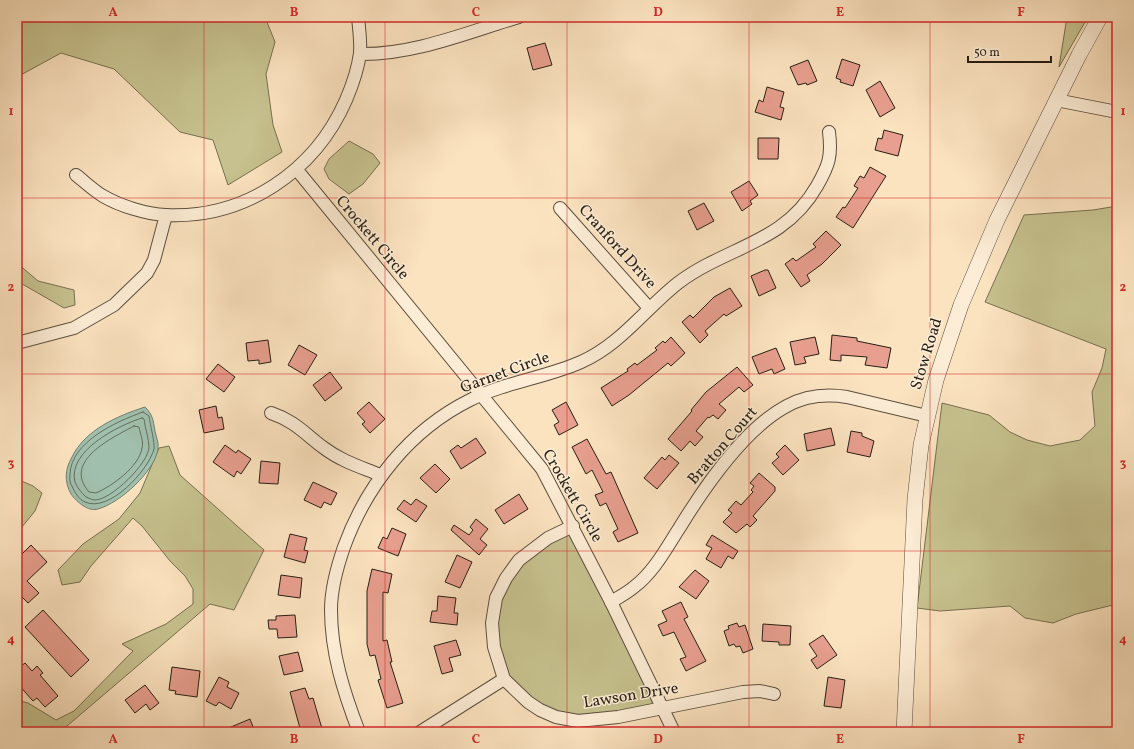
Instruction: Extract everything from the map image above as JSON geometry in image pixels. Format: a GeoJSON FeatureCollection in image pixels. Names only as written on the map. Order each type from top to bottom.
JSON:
{"type":"FeatureCollection","features":[{"type":"Feature","properties":{"kind":"street"},"geometry":{"type":"LineString","coordinates":[[76,175],[103,196],[137,210],[166,215],[199,213],[228,207],[258,196],[297,170],[324,139],[338,119],[351,87],[360,54],[358,17]]}},
{"type":"Feature","properties":{"kind":"street"},"geometry":{"type":"LineString","coordinates":[[360,54],[384,53],[419,46],[519,17]]}},
{"type":"Feature","properties":{"kind":"street","name":"Stow Road"},"geometry":{"type":"LineString","coordinates":[[904,732],[915,499],[921,445],[927,416],[944,353],[974,274],[997,220],[1056,100],[1100,17]]}},
{"type":"Feature","properties":{"kind":"street"},"geometry":{"type":"LineString","coordinates":[[1056,100],[1117,112]]}},
{"type":"Feature","properties":{"kind":"street","name":"Garnet Circle"},"geometry":{"type":"LineString","coordinates":[[359,732],[336,660],[332,638],[332,593],[340,560],[351,529],[380,475],[405,447],[436,421],[471,399],[542,377],[583,361],[612,343],[649,308],[679,283],[707,264],[763,238],[796,215],[810,198],[828,167],[831,155],[829,132]]}},
{"type":"Feature","properties":{"kind":"street","name":"Crockett Circle"},"geometry":{"type":"LineString","coordinates":[[297,170],[338,222],[542,469],[611,602],[674,732]]}},
{"type":"Feature","properties":{"kind":"street","name":"Cranford Drive"},"geometry":{"type":"LineString","coordinates":[[560,208],[649,308]]}},
{"type":"Feature","properties":{"kind":"street"},"geometry":{"type":"LineString","coordinates":[[17,342],[74,328],[114,305],[148,273],[154,260],[166,215]]}},
{"type":"Feature","properties":{"kind":"street","name":"Bratton Court"},"geometry":{"type":"LineString","coordinates":[[611,602],[634,587],[642,579],[659,559],[699,497],[724,465],[758,426],[778,410],[808,398],[834,395],[927,416]]}},
{"type":"Feature","properties":{"kind":"street"},"geometry":{"type":"LineString","coordinates":[[271,413],[284,417],[295,424],[323,448],[340,459],[380,475]]}},
{"type":"Feature","properties":{"kind":"street","name":"Lawson Drive"},"geometry":{"type":"LineString","coordinates":[[572,526],[548,538],[519,560],[506,578],[496,598],[492,623],[494,647],[504,679],[528,702],[556,717],[578,721],[598,720],[743,692],[760,691],[774,694]]}},
{"type":"Feature","properties":{"kind":"street"},"geometry":{"type":"LineString","coordinates":[[420,732],[504,679]]}},
{"type":"Feature","properties":{"kind":"shaded area"},"geometry":{"type":"Polygon","coordinates":[[[17,17],[265,17],[275,42],[266,74],[273,125],[282,152],[228,185],[213,140],[180,132],[114,69],[61,53],[17,77],[17,17]]]}},
{"type":"Feature","properties":{"kind":"shaded area"},"geometry":{"type":"Polygon","coordinates":[[[1067,17],[1088,17],[1059,67],[1067,17]]]}},
{"type":"Feature","properties":{"kind":"shaded area"},"geometry":{"type":"Polygon","coordinates":[[[349,141],[373,154],[380,163],[363,184],[349,194],[329,179],[324,169],[329,159],[349,141]]]}},
{"type":"Feature","properties":{"kind":"shaded area"},"geometry":{"type":"Polygon","coordinates":[[[1117,206],[1117,604],[1076,614],[1053,623],[1025,618],[1010,606],[940,611],[917,608],[942,403],[989,415],[1010,432],[1027,440],[1050,446],[1080,440],[1095,426],[1092,392],[1102,368],[1106,349],[985,302],[1024,215],[1093,210],[1117,206]]]}},
{"type":"Feature","properties":{"kind":"shaded area"},"geometry":{"type":"Polygon","coordinates":[[[17,263],[38,281],[74,290],[75,305],[64,308],[17,281],[17,263]]]}},
{"type":"Feature","properties":{"kind":"shaded area"},"geometry":{"type":"Polygon","coordinates":[[[169,446],[180,475],[264,550],[234,610],[210,604],[60,732],[19,732],[17,730],[17,700],[28,703],[56,720],[74,711],[133,651],[122,644],[166,624],[193,604],[193,589],[185,576],[170,561],[142,526],[133,518],[91,566],[80,582],[62,585],[58,570],[83,544],[119,519],[140,493],[159,448],[169,446]]]}},
{"type":"Feature","properties":{"kind":"shaded area"},"geometry":{"type":"Polygon","coordinates":[[[17,479],[33,486],[42,493],[35,511],[17,533],[17,479]]]}},
{"type":"Feature","properties":{"kind":"shaded area"},"geometry":{"type":"Polygon","coordinates":[[[573,526],[662,708],[556,717],[504,679],[494,647],[495,601],[519,560],[573,526]]]}},
{"type":"Feature","properties":{"kind":"water"},"geometry":{"type":"Polygon","coordinates":[[[145,407],[152,418],[158,444],[155,458],[150,467],[135,485],[107,506],[94,510],[83,506],[71,494],[66,480],[68,466],[78,447],[85,439],[103,425],[145,407]]]}},
{"type":"Feature","properties":{"kind":"building"},"geometry":{"type":"Polygon","coordinates":[[[545,43],[552,65],[533,70],[527,48],[545,43]]]}},
{"type":"Feature","properties":{"kind":"building"},"geometry":{"type":"Polygon","coordinates":[[[842,59],[860,65],[853,86],[840,82],[841,80],[836,78],[842,59]]]}},
{"type":"Feature","properties":{"kind":"building"},"geometry":{"type":"Polygon","coordinates":[[[808,60],[817,81],[807,85],[806,83],[798,85],[790,67],[808,60]]]}},
{"type":"Feature","properties":{"kind":"building"},"geometry":{"type":"Polygon","coordinates":[[[880,81],[895,108],[880,117],[866,90],[880,81]]]}},
{"type":"Feature","properties":{"kind":"building"},"geometry":{"type":"Polygon","coordinates":[[[767,87],[784,92],[780,107],[784,108],[781,120],[755,112],[759,100],[763,102],[767,87]]]}},
{"type":"Feature","properties":{"kind":"building"},"geometry":{"type":"Polygon","coordinates":[[[884,130],[903,135],[898,156],[875,150],[878,138],[882,139],[884,130]]]}},
{"type":"Feature","properties":{"kind":"building"},"geometry":{"type":"Polygon","coordinates":[[[758,138],[779,138],[778,159],[758,159],[758,138]]]}},
{"type":"Feature","properties":{"kind":"building"},"geometry":{"type":"Polygon","coordinates":[[[870,167],[886,176],[853,228],[836,217],[843,207],[845,208],[858,188],[854,186],[860,176],[864,178],[870,167]]]}},
{"type":"Feature","properties":{"kind":"building"},"geometry":{"type":"Polygon","coordinates":[[[749,181],[758,195],[750,201],[752,204],[742,211],[731,192],[749,181]]]}},
{"type":"Feature","properties":{"kind":"building"},"geometry":{"type":"Polygon","coordinates":[[[704,203],[714,221],[697,230],[688,211],[704,203]]]}},
{"type":"Feature","properties":{"kind":"building"},"geometry":{"type":"Polygon","coordinates":[[[826,231],[841,245],[822,264],[807,275],[810,281],[801,287],[785,264],[793,258],[796,261],[816,247],[813,244],[826,231]]]}},
{"type":"Feature","properties":{"kind":"building"},"geometry":{"type":"Polygon","coordinates":[[[768,270],[776,288],[759,296],[751,276],[768,270]]]}},
{"type":"Feature","properties":{"kind":"building"},"geometry":{"type":"Polygon","coordinates":[[[730,288],[742,306],[726,316],[724,314],[705,331],[708,335],[700,343],[682,322],[690,315],[693,318],[714,297],[730,288]]]}},
{"type":"Feature","properties":{"kind":"building"},"geometry":{"type":"Polygon","coordinates":[[[832,335],[857,338],[857,341],[891,348],[887,368],[865,365],[867,357],[841,355],[841,361],[830,360],[832,335]]]}},
{"type":"Feature","properties":{"kind":"building"},"geometry":{"type":"Polygon","coordinates":[[[671,337],[685,353],[671,366],[668,363],[629,395],[612,406],[601,388],[628,371],[627,369],[635,363],[637,365],[657,350],[655,348],[663,341],[665,343],[671,337]]]}},
{"type":"Feature","properties":{"kind":"building"},"geometry":{"type":"Polygon","coordinates":[[[815,337],[819,354],[804,357],[806,363],[795,365],[790,342],[815,337]]]}},
{"type":"Feature","properties":{"kind":"building"},"geometry":{"type":"Polygon","coordinates":[[[268,340],[271,362],[259,364],[259,360],[248,361],[246,343],[268,340]]]}},
{"type":"Feature","properties":{"kind":"building"},"geometry":{"type":"Polygon","coordinates":[[[299,345],[317,355],[305,375],[288,365],[299,345]]]}},
{"type":"Feature","properties":{"kind":"building"},"geometry":{"type":"Polygon","coordinates":[[[776,348],[785,369],[774,374],[772,369],[759,374],[752,357],[776,348]]]}},
{"type":"Feature","properties":{"kind":"building"},"geometry":{"type":"Polygon","coordinates":[[[218,364],[235,377],[224,392],[206,379],[218,364]]]}},
{"type":"Feature","properties":{"kind":"building"},"geometry":{"type":"Polygon","coordinates":[[[737,367],[753,385],[744,392],[739,387],[719,404],[726,410],[718,419],[713,415],[709,418],[708,417],[696,431],[703,437],[695,446],[690,441],[681,451],[668,439],[706,392],[737,367]]]}},
{"type":"Feature","properties":{"kind":"building"},"geometry":{"type":"Polygon","coordinates":[[[330,372],[342,388],[325,401],[313,385],[330,372]]]}},
{"type":"Feature","properties":{"kind":"building"},"geometry":{"type":"Polygon","coordinates":[[[369,402],[385,419],[370,433],[362,424],[365,422],[357,413],[369,402]]]}},
{"type":"Feature","properties":{"kind":"building"},"geometry":{"type":"Polygon","coordinates":[[[566,402],[578,425],[559,435],[554,425],[559,422],[552,410],[566,402]]]}},
{"type":"Feature","properties":{"kind":"building"},"geometry":{"type":"Polygon","coordinates":[[[216,406],[218,418],[222,417],[224,429],[204,433],[199,410],[216,406]]]}},
{"type":"Feature","properties":{"kind":"building"},"geometry":{"type":"Polygon","coordinates":[[[831,428],[835,445],[807,451],[804,434],[831,428]]]}},
{"type":"Feature","properties":{"kind":"building"},"geometry":{"type":"Polygon","coordinates":[[[851,431],[862,433],[862,436],[874,441],[870,457],[847,452],[851,431]]]}},
{"type":"Feature","properties":{"kind":"building"},"geometry":{"type":"Polygon","coordinates":[[[476,438],[486,453],[461,469],[450,451],[458,445],[461,448],[476,438]]]}},
{"type":"Feature","properties":{"kind":"building"},"geometry":{"type":"Polygon","coordinates":[[[587,439],[606,474],[611,472],[638,533],[618,542],[613,532],[618,529],[606,503],[600,506],[595,495],[603,492],[592,470],[586,474],[572,447],[587,439]]]}},
{"type":"Feature","properties":{"kind":"building"},"geometry":{"type":"Polygon","coordinates":[[[225,445],[236,453],[238,450],[251,459],[241,474],[237,471],[234,477],[213,462],[225,445]]]}},
{"type":"Feature","properties":{"kind":"building"},"geometry":{"type":"Polygon","coordinates":[[[785,445],[799,460],[783,475],[772,463],[779,457],[776,454],[785,445]]]}},
{"type":"Feature","properties":{"kind":"building"},"geometry":{"type":"Polygon","coordinates":[[[669,455],[679,463],[657,489],[644,478],[662,457],[665,460],[669,455]]]}},
{"type":"Feature","properties":{"kind":"building"},"geometry":{"type":"Polygon","coordinates":[[[261,461],[280,463],[278,484],[259,483],[261,461]]]}},
{"type":"Feature","properties":{"kind":"building"},"geometry":{"type":"Polygon","coordinates":[[[435,464],[450,479],[436,493],[420,478],[435,464]]]}},
{"type":"Feature","properties":{"kind":"building"},"geometry":{"type":"Polygon","coordinates":[[[759,473],[775,487],[775,491],[753,516],[757,520],[750,527],[747,524],[736,533],[723,522],[732,513],[728,510],[736,501],[741,505],[753,492],[751,490],[754,486],[750,483],[759,473]]]}},
{"type":"Feature","properties":{"kind":"building"},"geometry":{"type":"Polygon","coordinates":[[[313,482],[337,493],[331,505],[324,502],[321,508],[304,500],[313,482]]]}},
{"type":"Feature","properties":{"kind":"building"},"geometry":{"type":"Polygon","coordinates":[[[519,494],[528,509],[504,524],[495,510],[519,494]]]}},
{"type":"Feature","properties":{"kind":"building"},"geometry":{"type":"Polygon","coordinates":[[[416,499],[427,506],[416,522],[397,509],[404,500],[411,505],[416,499]]]}},
{"type":"Feature","properties":{"kind":"building"},"geometry":{"type":"Polygon","coordinates":[[[476,519],[488,529],[480,539],[487,545],[479,555],[451,530],[454,525],[469,535],[473,530],[470,527],[476,519]]]}},
{"type":"Feature","properties":{"kind":"building"},"geometry":{"type":"Polygon","coordinates":[[[392,528],[406,534],[398,556],[378,548],[383,537],[387,539],[392,528]]]}},
{"type":"Feature","properties":{"kind":"building"},"geometry":{"type":"Polygon","coordinates":[[[290,534],[307,538],[304,550],[308,551],[305,563],[284,557],[290,534]]]}},
{"type":"Feature","properties":{"kind":"building"},"geometry":{"type":"Polygon","coordinates":[[[712,535],[738,551],[733,559],[728,556],[721,568],[706,559],[712,548],[706,545],[712,535]]]}},
{"type":"Feature","properties":{"kind":"building"},"geometry":{"type":"Polygon","coordinates":[[[31,545],[47,562],[27,581],[39,593],[28,603],[17,592],[17,559],[31,545]]]}},
{"type":"Feature","properties":{"kind":"building"},"geometry":{"type":"Polygon","coordinates":[[[457,555],[472,562],[460,588],[445,582],[457,555]]]}},
{"type":"Feature","properties":{"kind":"building"},"geometry":{"type":"Polygon","coordinates":[[[372,569],[392,574],[388,593],[383,592],[383,641],[387,640],[392,662],[390,662],[403,703],[387,708],[378,680],[381,679],[375,655],[370,656],[367,644],[367,591],[372,569]]]}},
{"type":"Feature","properties":{"kind":"building"},"geometry":{"type":"Polygon","coordinates":[[[695,570],[709,581],[696,599],[679,587],[695,570]]]}},
{"type":"Feature","properties":{"kind":"building"},"geometry":{"type":"Polygon","coordinates":[[[281,575],[302,578],[300,598],[278,595],[281,575]]]}},
{"type":"Feature","properties":{"kind":"building"},"geometry":{"type":"Polygon","coordinates":[[[438,596],[456,598],[454,613],[458,613],[457,625],[430,622],[432,611],[437,611],[438,596]]]}},
{"type":"Feature","properties":{"kind":"building"},"geometry":{"type":"Polygon","coordinates":[[[681,602],[688,617],[684,619],[706,661],[686,671],[680,659],[686,657],[674,632],[663,636],[658,625],[667,621],[662,611],[681,602]]]}},
{"type":"Feature","properties":{"kind":"building"},"geometry":{"type":"Polygon","coordinates":[[[43,610],[89,660],[71,677],[25,627],[43,610]]]}},
{"type":"Feature","properties":{"kind":"building"},"geometry":{"type":"Polygon","coordinates":[[[295,615],[297,637],[278,638],[277,629],[269,629],[268,620],[276,620],[276,616],[295,615]]]}},
{"type":"Feature","properties":{"kind":"building"},"geometry":{"type":"Polygon","coordinates":[[[737,623],[739,627],[745,625],[753,649],[743,653],[740,646],[736,647],[734,644],[729,646],[724,631],[729,629],[728,626],[737,623]]]}},
{"type":"Feature","properties":{"kind":"building"},"geometry":{"type":"Polygon","coordinates":[[[763,624],[791,626],[790,645],[779,645],[779,642],[762,641],[763,624]]]}},
{"type":"Feature","properties":{"kind":"building"},"geometry":{"type":"Polygon","coordinates":[[[823,635],[837,655],[817,669],[811,660],[817,656],[809,644],[823,635]]]}},
{"type":"Feature","properties":{"kind":"building"},"geometry":{"type":"Polygon","coordinates":[[[456,640],[461,655],[449,658],[453,671],[442,674],[434,646],[456,640]]]}},
{"type":"Feature","properties":{"kind":"building"},"geometry":{"type":"Polygon","coordinates":[[[298,652],[303,671],[284,675],[279,656],[298,652]]]}},
{"type":"Feature","properties":{"kind":"building"},"geometry":{"type":"Polygon","coordinates":[[[25,663],[32,671],[37,666],[43,673],[40,675],[58,696],[45,707],[37,698],[33,701],[17,683],[17,669],[25,663]]]}},
{"type":"Feature","properties":{"kind":"building"},"geometry":{"type":"Polygon","coordinates":[[[172,667],[200,671],[197,697],[175,694],[176,691],[169,690],[172,667]]]}},
{"type":"Feature","properties":{"kind":"building"},"geometry":{"type":"Polygon","coordinates":[[[219,677],[229,682],[227,687],[239,693],[231,709],[219,702],[216,706],[206,701],[219,677]]]}},
{"type":"Feature","properties":{"kind":"building"},"geometry":{"type":"Polygon","coordinates":[[[828,677],[845,680],[841,708],[824,706],[828,677]]]}},
{"type":"Feature","properties":{"kind":"building"},"geometry":{"type":"Polygon","coordinates":[[[145,685],[159,703],[150,710],[146,704],[135,713],[125,700],[145,685]]]}},
{"type":"Feature","properties":{"kind":"building"},"geometry":{"type":"Polygon","coordinates":[[[305,688],[309,699],[313,698],[323,732],[301,732],[290,692],[305,688]]]}},
{"type":"Feature","properties":{"kind":"building"},"geometry":{"type":"Polygon","coordinates":[[[250,719],[255,732],[219,732],[250,719]]]}}]}
